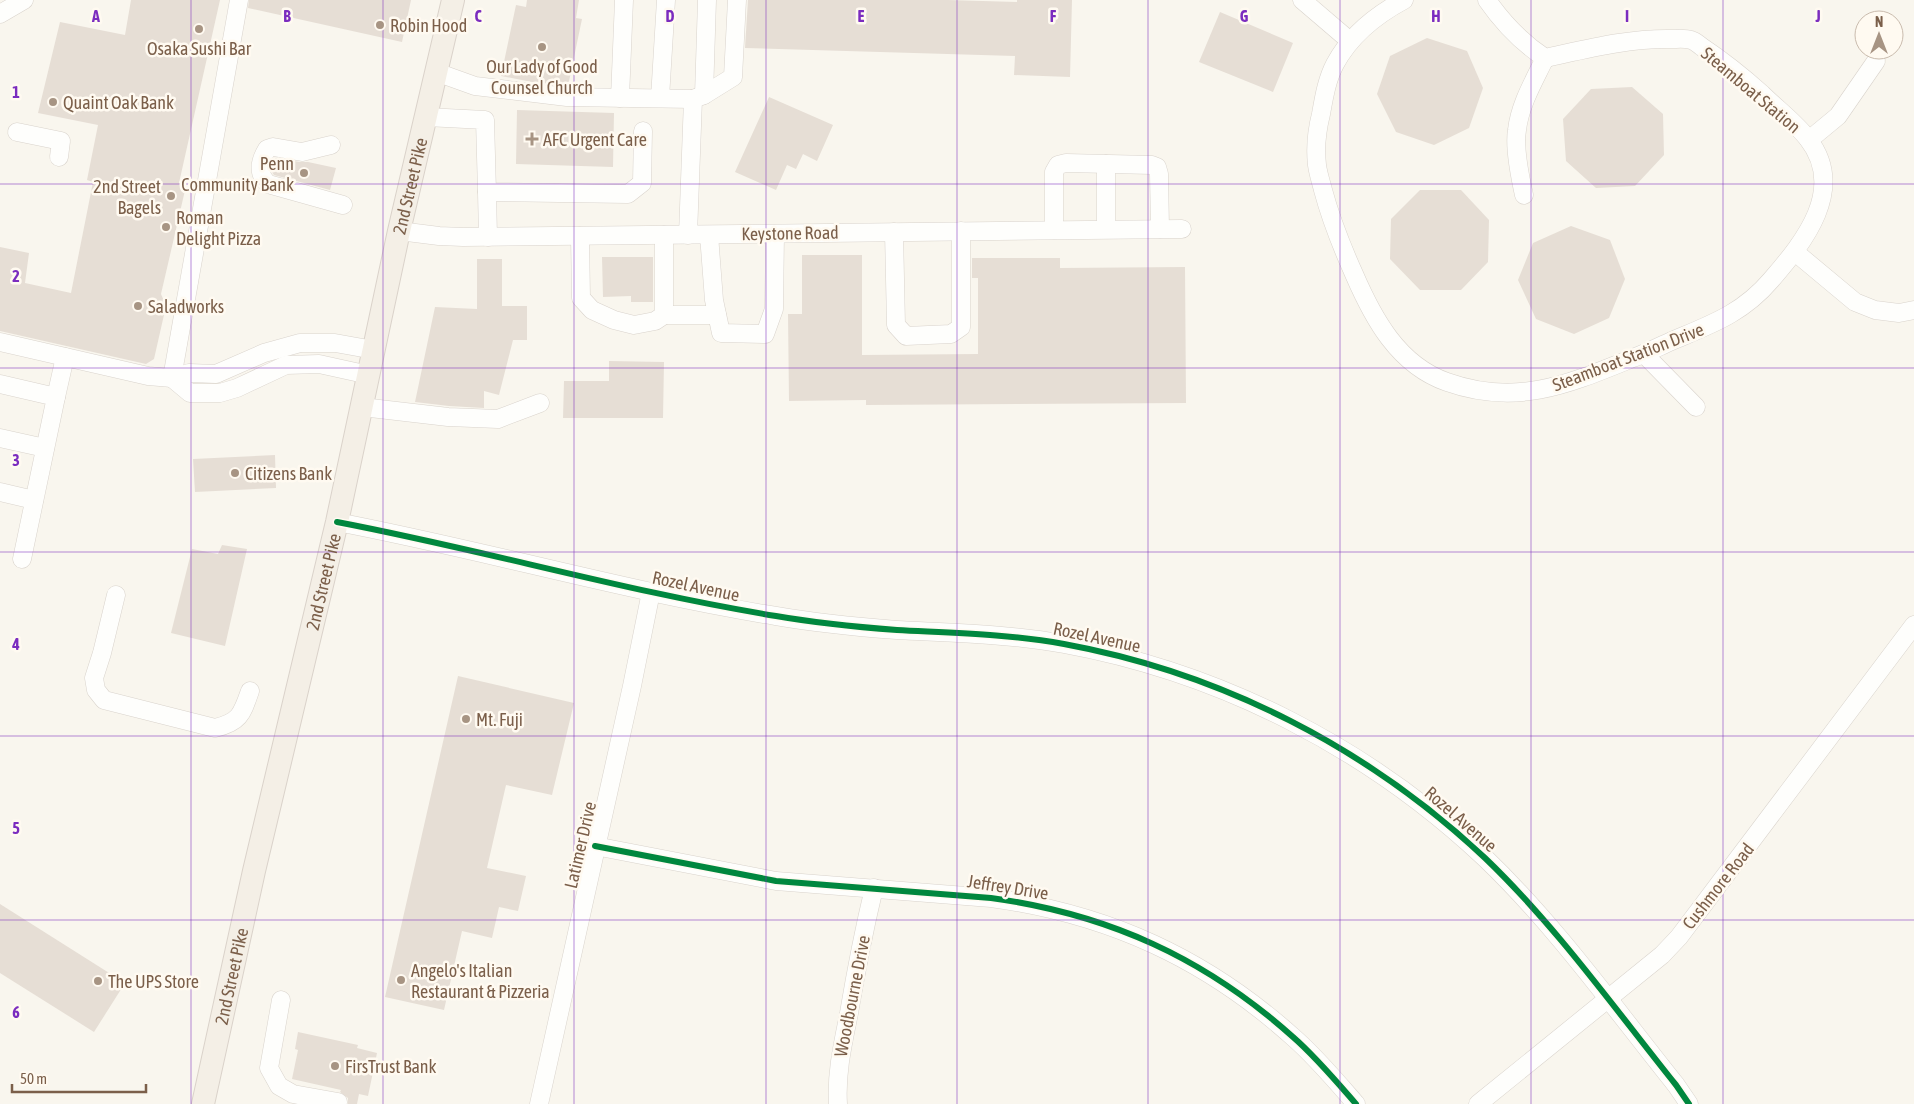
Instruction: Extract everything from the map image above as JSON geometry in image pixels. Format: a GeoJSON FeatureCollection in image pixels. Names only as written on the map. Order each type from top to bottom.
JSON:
{"type":"FeatureCollection","features":[{"type":"Feature","properties":{"kind":"main road","name":"2nd Street Pike"},"geometry":{"type":"LineString","coordinates":[[203,1104],[254,871],[337,522],[399,231],[453,0]]}},
{"type":"Feature","properties":{"kind":"street"},"geometry":{"type":"LineString","coordinates":[[0,14],[24,0]]}},
{"type":"Feature","properties":{"kind":"street"},"geometry":{"type":"LineString","coordinates":[[172,378],[239,0]]}},
{"type":"Feature","properties":{"kind":"street"},"geometry":{"type":"LineString","coordinates":[[620,98],[624,0]]}},
{"type":"Feature","properties":{"kind":"street"},"geometry":{"type":"LineString","coordinates":[[660,98],[666,0]]}},
{"type":"Feature","properties":{"kind":"street"},"geometry":{"type":"LineString","coordinates":[[688,235],[707,0]]}},
{"type":"Feature","properties":{"kind":"street"},"geometry":{"type":"LineString","coordinates":[[436,72],[475,86],[567,97],[698,97],[732,77],[737,0]]}},
{"type":"Feature","properties":{"kind":"street"},"geometry":{"type":"LineString","coordinates":[[1302,0],[1350,41]]}},
{"type":"Feature","properties":{"kind":"street","name":"Steamboat Station Drive"},"geometry":{"type":"LineString","coordinates":[[1404,0],[1370,22],[1350,41],[1334,66],[1325,94],[1318,128],[1317,165],[1332,222],[1374,317],[1396,348],[1421,368],[1446,382],[1478,390],[1513,394],[1545,390],[1578,380],[1644,354],[1725,318],[1759,294],[1795,252]]}},
{"type":"Feature","properties":{"kind":"street"},"geometry":{"type":"LineString","coordinates":[[1488,0],[1501,20],[1529,48],[1545,58],[1526,98],[1516,130],[1519,173],[1524,195]]}},
{"type":"Feature","properties":{"kind":"street","name":"Steamboat Station"},"geometry":{"type":"LineString","coordinates":[[1545,58],[1610,44],[1655,38],[1690,39],[1718,57],[1756,88],[1809,140],[1822,166],[1824,193],[1815,220],[1795,252]]}},
{"type":"Feature","properties":{"kind":"street"},"geometry":{"type":"LineString","coordinates":[[1809,140],[1838,116],[1876,61]]}},
{"type":"Feature","properties":{"kind":"street"},"geometry":{"type":"LineString","coordinates":[[426,117],[485,120],[488,237]]}},
{"type":"Feature","properties":{"kind":"street"},"geometry":{"type":"LineString","coordinates":[[487,192],[628,194],[642,182],[643,131]]}},
{"type":"Feature","properties":{"kind":"street"},"geometry":{"type":"LineString","coordinates":[[17,132],[62,141],[59,157]]}},
{"type":"Feature","properties":{"kind":"street"},"geometry":{"type":"LineString","coordinates":[[331,145],[302,152],[273,147],[267,149],[260,170],[261,177],[268,184],[343,205]]}},
{"type":"Feature","properties":{"kind":"street"},"geometry":{"type":"LineString","coordinates":[[1054,230],[1054,172],[1058,165],[1066,163],[1152,165],[1157,167],[1159,174],[1160,229]]}},
{"type":"Feature","properties":{"kind":"street"},"geometry":{"type":"LineString","coordinates":[[1106,164],[1106,230]]}},
{"type":"Feature","properties":{"kind":"street","name":"Keystone Road"},"geometry":{"type":"LineString","coordinates":[[399,231],[439,236],[488,237],[1182,229]]}},
{"type":"Feature","properties":{"kind":"street"},"geometry":{"type":"LineString","coordinates":[[894,232],[896,325],[906,336],[924,336],[951,334],[961,327],[961,231]]}},
{"type":"Feature","properties":{"kind":"street"},"geometry":{"type":"LineString","coordinates":[[709,234],[714,300],[721,333],[765,334],[774,309],[775,234]]}},
{"type":"Feature","properties":{"kind":"street"},"geometry":{"type":"LineString","coordinates":[[664,235],[664,315]]}},
{"type":"Feature","properties":{"kind":"street"},"geometry":{"type":"LineString","coordinates":[[580,236],[581,298],[592,310],[614,320],[634,325],[656,321],[664,315],[717,315]]}},
{"type":"Feature","properties":{"kind":"street"},"geometry":{"type":"LineString","coordinates":[[1795,252],[1854,302],[1875,310],[1899,313],[1914,310]]}},
{"type":"Feature","properties":{"kind":"street"},"geometry":{"type":"LineString","coordinates":[[0,342],[148,376],[172,378],[188,373],[216,374],[264,353],[300,343],[335,343],[374,350]]}},
{"type":"Feature","properties":{"kind":"street"},"geometry":{"type":"LineString","coordinates":[[1644,354],[1696,407]]}},
{"type":"Feature","properties":{"kind":"street"},"geometry":{"type":"LineString","coordinates":[[22,559],[65,357]]}},
{"type":"Feature","properties":{"kind":"street"},"geometry":{"type":"LineString","coordinates":[[172,378],[190,393],[220,393],[237,388],[286,365],[318,364],[369,375]]}},
{"type":"Feature","properties":{"kind":"street"},"geometry":{"type":"LineString","coordinates":[[0,384],[56,397]]}},
{"type":"Feature","properties":{"kind":"street"},"geometry":{"type":"LineString","coordinates":[[362,407],[448,417],[498,419],[540,403]]}},
{"type":"Feature","properties":{"kind":"street"},"geometry":{"type":"LineString","coordinates":[[0,438],[45,448]]}},
{"type":"Feature","properties":{"kind":"street"},"geometry":{"type":"LineString","coordinates":[[0,492],[34,500]]}},
{"type":"Feature","properties":{"kind":"street","name":"Rozel Avenue"},"geometry":{"type":"LineString","coordinates":[[337,522],[714,606],[844,626],[1008,636],[1063,644],[1119,656],[1175,672],[1264,707],[1346,751],[1396,784],[1434,813],[1487,860],[1526,900],[1608,999],[1690,1104]]}},
{"type":"Feature","properties":{"kind":"street","name":"Latimer Drive"},"geometry":{"type":"LineString","coordinates":[[539,1104],[632,686],[651,592]]}},
{"type":"Feature","properties":{"kind":"street"},"geometry":{"type":"LineString","coordinates":[[116,595],[102,654],[94,678],[96,690],[104,700],[215,728],[226,725],[242,714],[250,691]]}},
{"type":"Feature","properties":{"kind":"street","name":"Cushmore Road"},"geometry":{"type":"LineString","coordinates":[[1478,1104],[1662,955],[1679,937],[1914,626]]}},
{"type":"Feature","properties":{"kind":"street","name":"Jeffrey Drive"},"geometry":{"type":"LineString","coordinates":[[595,846],[776,881],[1018,901],[1098,922],[1150,941],[1198,968],[1266,1014],[1316,1059],[1356,1104]]}},
{"type":"Feature","properties":{"kind":"street","name":"Woodbourne Drive"},"geometry":{"type":"LineString","coordinates":[[838,1104],[839,1064],[862,938],[874,888]]}},
{"type":"Feature","properties":{"kind":"street"},"geometry":{"type":"LineString","coordinates":[[281,1000],[269,1068],[279,1086],[292,1094],[338,1102]]}},
{"type":"Feature","properties":{"kind":"building"},"geometry":{"type":"Polygon","coordinates":[[[131,0],[220,0],[179,183],[186,186],[161,294],[166,306],[154,359],[146,364],[0,331],[0,247],[29,253],[25,283],[71,293],[93,182],[87,180],[98,125],[38,113],[60,22],[125,35],[131,0]]]}},
{"type":"Feature","properties":{"kind":"building"},"geometry":{"type":"Polygon","coordinates":[[[249,0],[411,0],[402,42],[248,8],[249,0]]]}},
{"type":"Feature","properties":{"kind":"building","name":"Our Lady of Good Counsel Church"},"geometry":{"type":"Polygon","coordinates":[[[527,0],[579,0],[576,18],[582,19],[568,86],[501,76],[516,5],[526,7],[527,0]]]}},
{"type":"Feature","properties":{"kind":"building"},"geometry":{"type":"Polygon","coordinates":[[[748,0],[1017,2],[1017,0],[1072,0],[1070,77],[1014,75],[1015,56],[745,48],[748,0]]]}},
{"type":"Feature","properties":{"kind":"building"},"geometry":{"type":"Polygon","coordinates":[[[1220,12],[1293,43],[1273,92],[1199,62],[1220,12]]]}},
{"type":"Feature","properties":{"kind":"building"},"geometry":{"type":"Polygon","coordinates":[[[1427,38],[1467,51],[1483,88],[1469,128],[1434,145],[1396,132],[1377,94],[1390,56],[1427,38]]]}},
{"type":"Feature","properties":{"kind":"building"},"geometry":{"type":"Polygon","coordinates":[[[1632,87],[1663,114],[1664,155],[1635,186],[1596,188],[1566,161],[1563,119],[1591,89],[1632,87]]]}},
{"type":"Feature","properties":{"kind":"building"},"geometry":{"type":"Polygon","coordinates":[[[769,97],[833,125],[817,161],[803,154],[796,169],[787,165],[776,190],[735,172],[769,97]]]}},
{"type":"Feature","properties":{"kind":"building"},"geometry":{"type":"Polygon","coordinates":[[[517,110],[614,113],[613,167],[516,164],[517,110]]]}},
{"type":"Feature","properties":{"kind":"building"},"geometry":{"type":"Polygon","coordinates":[[[275,158],[336,168],[330,190],[274,175],[272,172],[275,158]]]}},
{"type":"Feature","properties":{"kind":"building"},"geometry":{"type":"Polygon","coordinates":[[[1420,190],[1461,190],[1489,220],[1488,262],[1461,290],[1420,290],[1390,259],[1391,219],[1420,190]]]}},
{"type":"Feature","properties":{"kind":"building"},"geometry":{"type":"Polygon","coordinates":[[[1571,226],[1610,240],[1625,279],[1609,318],[1574,334],[1536,319],[1518,280],[1533,243],[1571,226]]]}},
{"type":"Feature","properties":{"kind":"building"},"geometry":{"type":"Polygon","coordinates":[[[802,255],[862,255],[862,355],[978,354],[978,278],[972,278],[972,258],[1060,258],[1060,268],[1185,267],[1186,403],[866,405],[866,400],[789,401],[788,314],[802,314],[802,255]]]}},
{"type":"Feature","properties":{"kind":"building"},"geometry":{"type":"Polygon","coordinates":[[[602,257],[653,257],[653,302],[631,302],[631,296],[603,297],[602,257]]]}},
{"type":"Feature","properties":{"kind":"building"},"geometry":{"type":"Polygon","coordinates":[[[477,259],[502,259],[502,306],[527,306],[527,340],[513,340],[499,395],[484,391],[484,408],[415,402],[435,307],[477,309],[477,259]]]}},
{"type":"Feature","properties":{"kind":"building"},"geometry":{"type":"Polygon","coordinates":[[[609,361],[664,362],[663,418],[563,418],[564,381],[609,381],[609,361]]]}},
{"type":"Feature","properties":{"kind":"building","name":"Citizens Bank"},"geometry":{"type":"Polygon","coordinates":[[[275,455],[276,488],[195,492],[193,459],[275,455]]]}},
{"type":"Feature","properties":{"kind":"building"},"geometry":{"type":"Polygon","coordinates":[[[222,545],[247,549],[225,646],[171,633],[192,549],[218,554],[222,545]]]}},
{"type":"Feature","properties":{"kind":"building"},"geometry":{"type":"Polygon","coordinates":[[[458,676],[574,703],[552,795],[506,785],[487,868],[526,876],[518,911],[499,907],[492,938],[462,931],[444,1010],[385,997],[458,676]]]}},
{"type":"Feature","properties":{"kind":"building"},"geometry":{"type":"Polygon","coordinates":[[[0,904],[125,983],[94,1032],[0,973],[0,904]]]}},
{"type":"Feature","properties":{"kind":"building","name":"FirsTrust Bank"},"geometry":{"type":"Polygon","coordinates":[[[298,1032],[358,1045],[357,1048],[377,1053],[368,1096],[359,1094],[357,1104],[348,1104],[348,1098],[340,1092],[341,1090],[292,1079],[298,1050],[295,1049],[298,1032]]]}},
{"type":"Feature","properties":{"kind":"cycle path"},"geometry":{"type":"LineString","coordinates":[[337,522],[666,595],[776,616],[852,626],[1002,636],[1064,644],[1123,657],[1180,674],[1236,695],[1290,721],[1342,750],[1392,782],[1440,818],[1485,858],[1561,940],[1689,1104]]}},
{"type":"Feature","properties":{"kind":"cycle path"},"geometry":{"type":"LineString","coordinates":[[595,846],[776,881],[991,898],[1034,905],[1075,915],[1115,928],[1153,944],[1190,963],[1225,984],[1260,1009],[1310,1053],[1356,1104]]}},
{"type":"Feature","properties":{"kind":"place","name":"Robin Hood"},"geometry":{"type":"Point","coordinates":[380,25]}},
{"type":"Feature","properties":{"kind":"place","name":"Osaka Sushi Bar"},"geometry":{"type":"Point","coordinates":[199,29]}},
{"type":"Feature","properties":{"kind":"place","name":"Our Lady of Good Counsel Church"},"geometry":{"type":"Point","coordinates":[542,47]}},
{"type":"Feature","properties":{"kind":"place","name":"Quaint Oak Bank"},"geometry":{"type":"Point","coordinates":[53,102]}},
{"type":"Feature","properties":{"kind":"place","name":"AFC Urgent Care"},"geometry":{"type":"Point","coordinates":[532,139]}},
{"type":"Feature","properties":{"kind":"place","name":"Penn Community Bank"},"geometry":{"type":"Point","coordinates":[304,173]}},
{"type":"Feature","properties":{"kind":"place","name":"2nd Street Bagels"},"geometry":{"type":"Point","coordinates":[171,196]}},
{"type":"Feature","properties":{"kind":"place","name":"Roman Delight Pizza"},"geometry":{"type":"Point","coordinates":[166,227]}},
{"type":"Feature","properties":{"kind":"place","name":"Saladworks"},"geometry":{"type":"Point","coordinates":[138,306]}},
{"type":"Feature","properties":{"kind":"place","name":"Citizens Bank"},"geometry":{"type":"Point","coordinates":[235,473]}},
{"type":"Feature","properties":{"kind":"place","name":"Mt. Fuji"},"geometry":{"type":"Point","coordinates":[466,719]}},
{"type":"Feature","properties":{"kind":"place","name":"Angelo's Italian Restaurant & Pizzeria"},"geometry":{"type":"Point","coordinates":[401,980]}},
{"type":"Feature","properties":{"kind":"place","name":"The UPS Store"},"geometry":{"type":"Point","coordinates":[98,981]}},
{"type":"Feature","properties":{"kind":"place","name":"FirsTrust Bank"},"geometry":{"type":"Point","coordinates":[335,1066]}}]}
